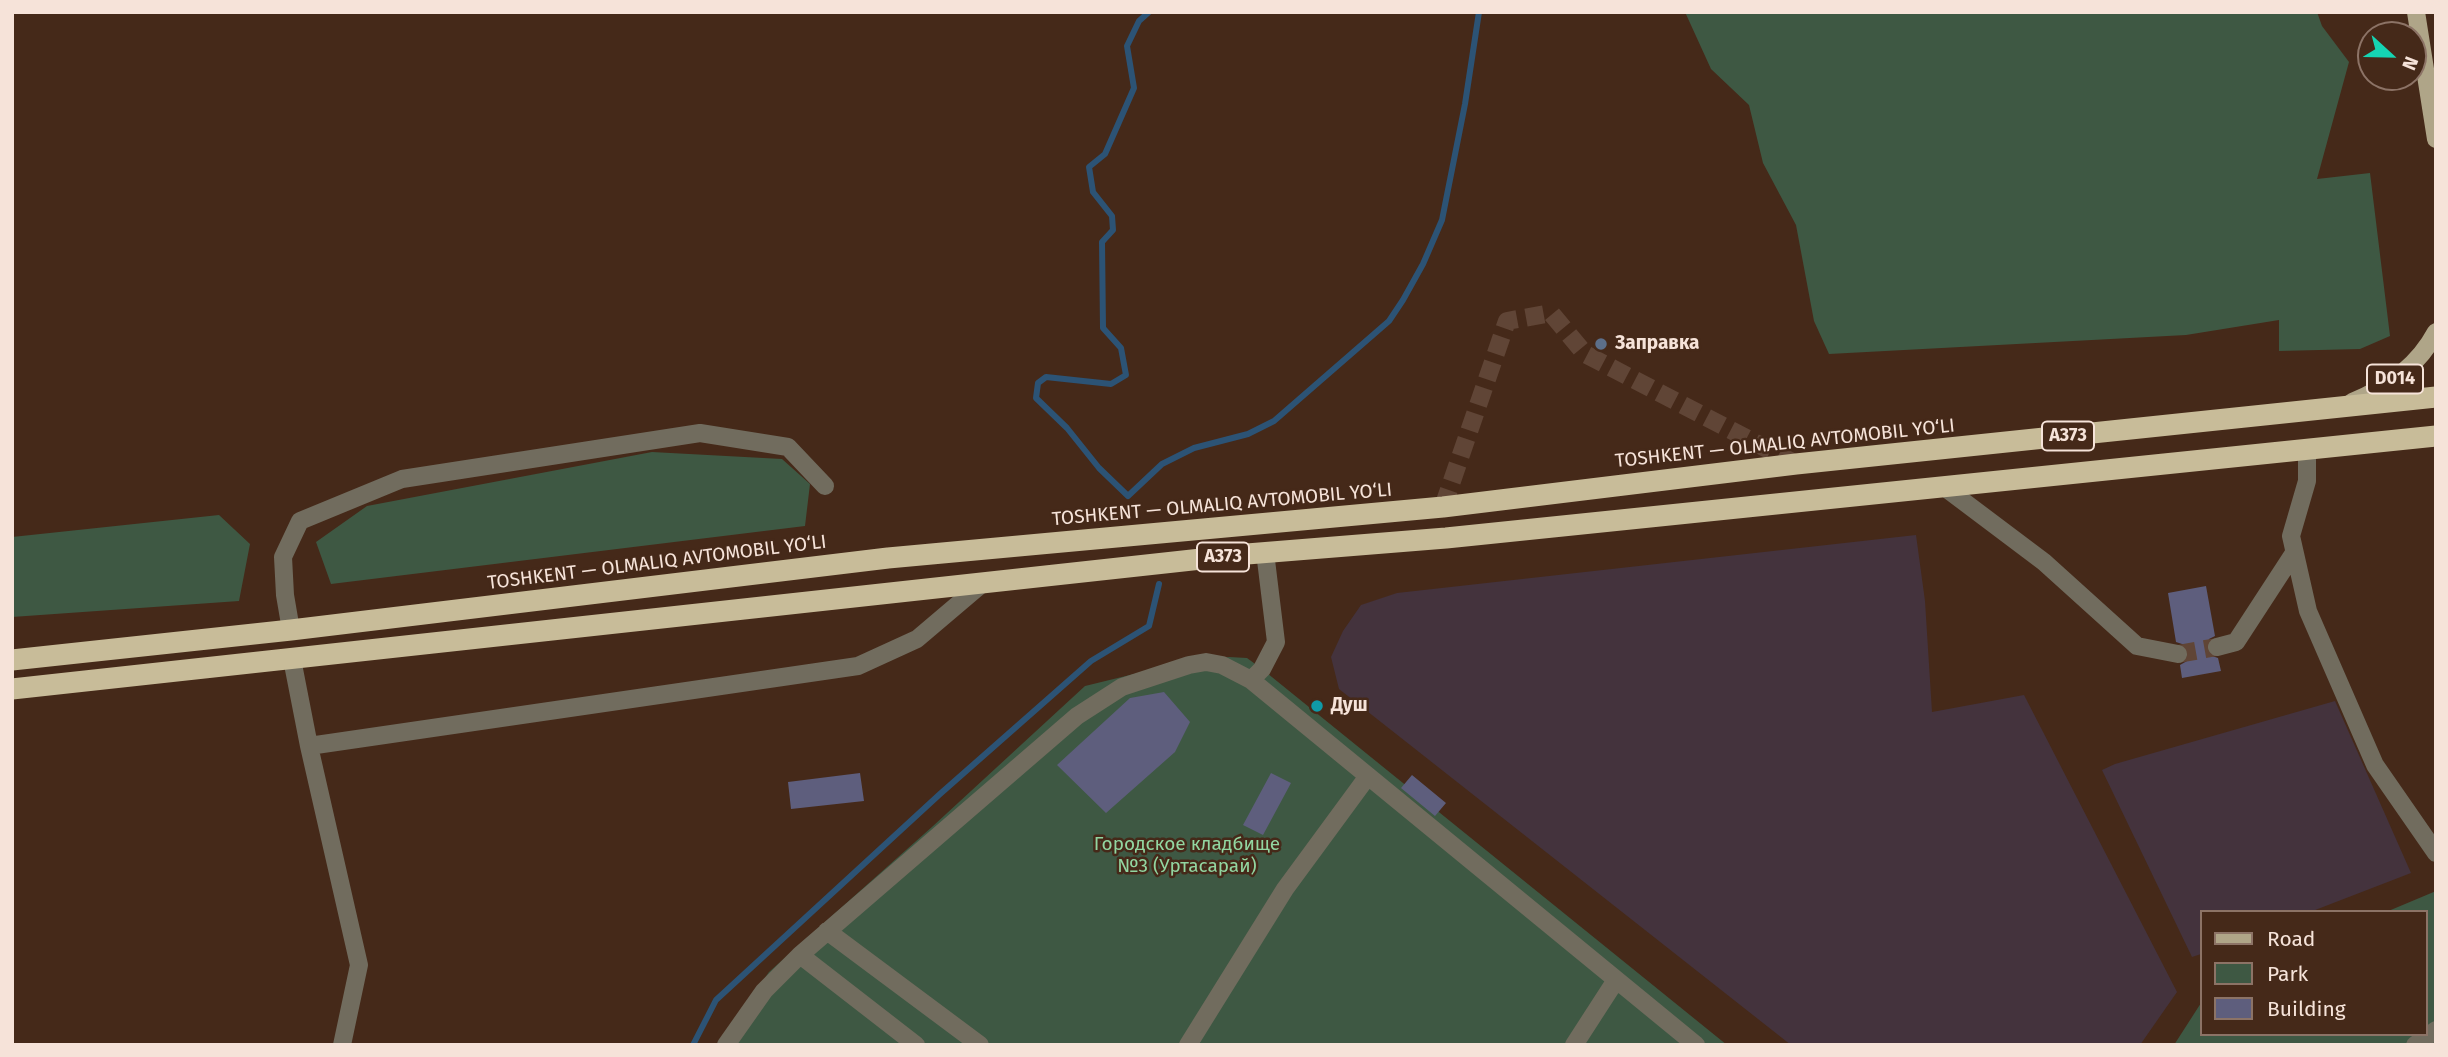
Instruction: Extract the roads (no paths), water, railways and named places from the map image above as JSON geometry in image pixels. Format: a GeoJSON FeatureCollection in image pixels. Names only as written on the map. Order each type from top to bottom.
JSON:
{"type":"FeatureCollection","features":[{"type":"Feature","properties":{"kind":"highway","name":"TOSHKENT — OLMALIQ AVTOMOBIL YO‘LI"},"geometry":{"type":"LineString","coordinates":[[12,660],[291,631],[888,558],[1443,508],[1796,464],[2436,397]]}},
{"type":"Feature","properties":{"kind":"highway","name":"A373"},"geometry":{"type":"LineString","coordinates":[[12,689],[1265,552],[1446,538],[2436,436]]}},
{"type":"Feature","properties":{"kind":"main road"},"geometry":{"type":"LineString","coordinates":[[2416,12],[2436,139]]}},
{"type":"Feature","properties":{"kind":"main road","name":"D014"},"geometry":{"type":"LineString","coordinates":[[2340,408],[2390,384],[2428,347],[2436,332]]}},
{"type":"Feature","properties":{"kind":"street"},"geometry":{"type":"LineString","coordinates":[[291,631],[283,557],[300,520],[402,479],[700,433],[788,447],[825,486]]}},
{"type":"Feature","properties":{"kind":"street"},"geometry":{"type":"LineString","coordinates":[[2307,448],[2307,481],[2291,536],[2308,611],[2375,765],[2436,853]]}},
{"type":"Feature","properties":{"kind":"street"},"geometry":{"type":"LineString","coordinates":[[1943,486],[2043,562],[2137,646],[2178,654]]}},
{"type":"Feature","properties":{"kind":"street"},"geometry":{"type":"LineString","coordinates":[[1251,680],[1262,669],[1276,642],[1265,552]]}},
{"type":"Feature","properties":{"kind":"street"},"geometry":{"type":"LineString","coordinates":[[2217,647],[2236,642],[2294,553]]}},
{"type":"Feature","properties":{"kind":"street"},"geometry":{"type":"LineString","coordinates":[[309,746],[858,666],[917,639],[983,583]]}},
{"type":"Feature","properties":{"kind":"street"},"geometry":{"type":"LineString","coordinates":[[292,659],[359,965],[342,1045]]}},
{"type":"Feature","properties":{"kind":"street"},"geometry":{"type":"LineString","coordinates":[[726,1045],[764,991],[800,955],[1077,716],[1122,687],[1206,662],[1222,665],[1251,680],[1696,1045]]}},
{"type":"Feature","properties":{"kind":"street"},"geometry":{"type":"LineString","coordinates":[[1188,1045],[1284,889],[1368,776]]}},
{"type":"Feature","properties":{"kind":"street"},"geometry":{"type":"LineString","coordinates":[[827,931],[980,1045]]}},
{"type":"Feature","properties":{"kind":"street"},"geometry":{"type":"LineString","coordinates":[[800,955],[916,1045]]}},
{"type":"Feature","properties":{"kind":"street"},"geometry":{"type":"LineString","coordinates":[[1574,1045],[1616,980]]}},
{"type":"Feature","properties":{"kind":"street"},"geometry":{"type":"LineString","coordinates":[[2415,1045],[2436,1030]]}},
{"type":"Feature","properties":{"kind":"waterway"},"geometry":{"type":"LineString","coordinates":[[1149,12],[1139,21],[1127,46],[1134,88],[1105,154],[1089,167],[1093,192],[1112,216],[1113,230],[1102,242],[1103,328],[1121,348],[1126,375],[1111,384],[1046,377],[1038,383],[1036,398],[1128,496],[1162,464],[1194,448],[1248,434],[1274,421],[1389,321],[1423,264],[1442,220],[1465,104],[1479,12]]}},
{"type":"Feature","properties":{"kind":"waterway"},"geometry":{"type":"LineString","coordinates":[[693,1045],[716,1000],[940,794],[1091,661],[1149,626],[1159,584]]}},
{"type":"Feature","properties":{"kind":"tunnel"},"geometry":{"type":"LineString","coordinates":[[1443,507],[1507,321],[1551,313],[1585,354],[1796,464]]}},
{"type":"Feature","properties":{"kind":"tunnel"},"geometry":{"type":"LineString","coordinates":[[2178,654],[2217,647]]}},
{"type":"Feature","properties":{"kind":"place","name":"Заправка"},"geometry":{"type":"Point","coordinates":[1601,344]}},
{"type":"Feature","properties":{"kind":"place","name":"Душ"},"geometry":{"type":"Point","coordinates":[1317,706]}},
{"type":"Feature","properties":{"kind":"park label","name":"Городское кладбище №3 (Уртасарай)"},"geometry":{"type":"Point","coordinates":[1187,856]}}]}
